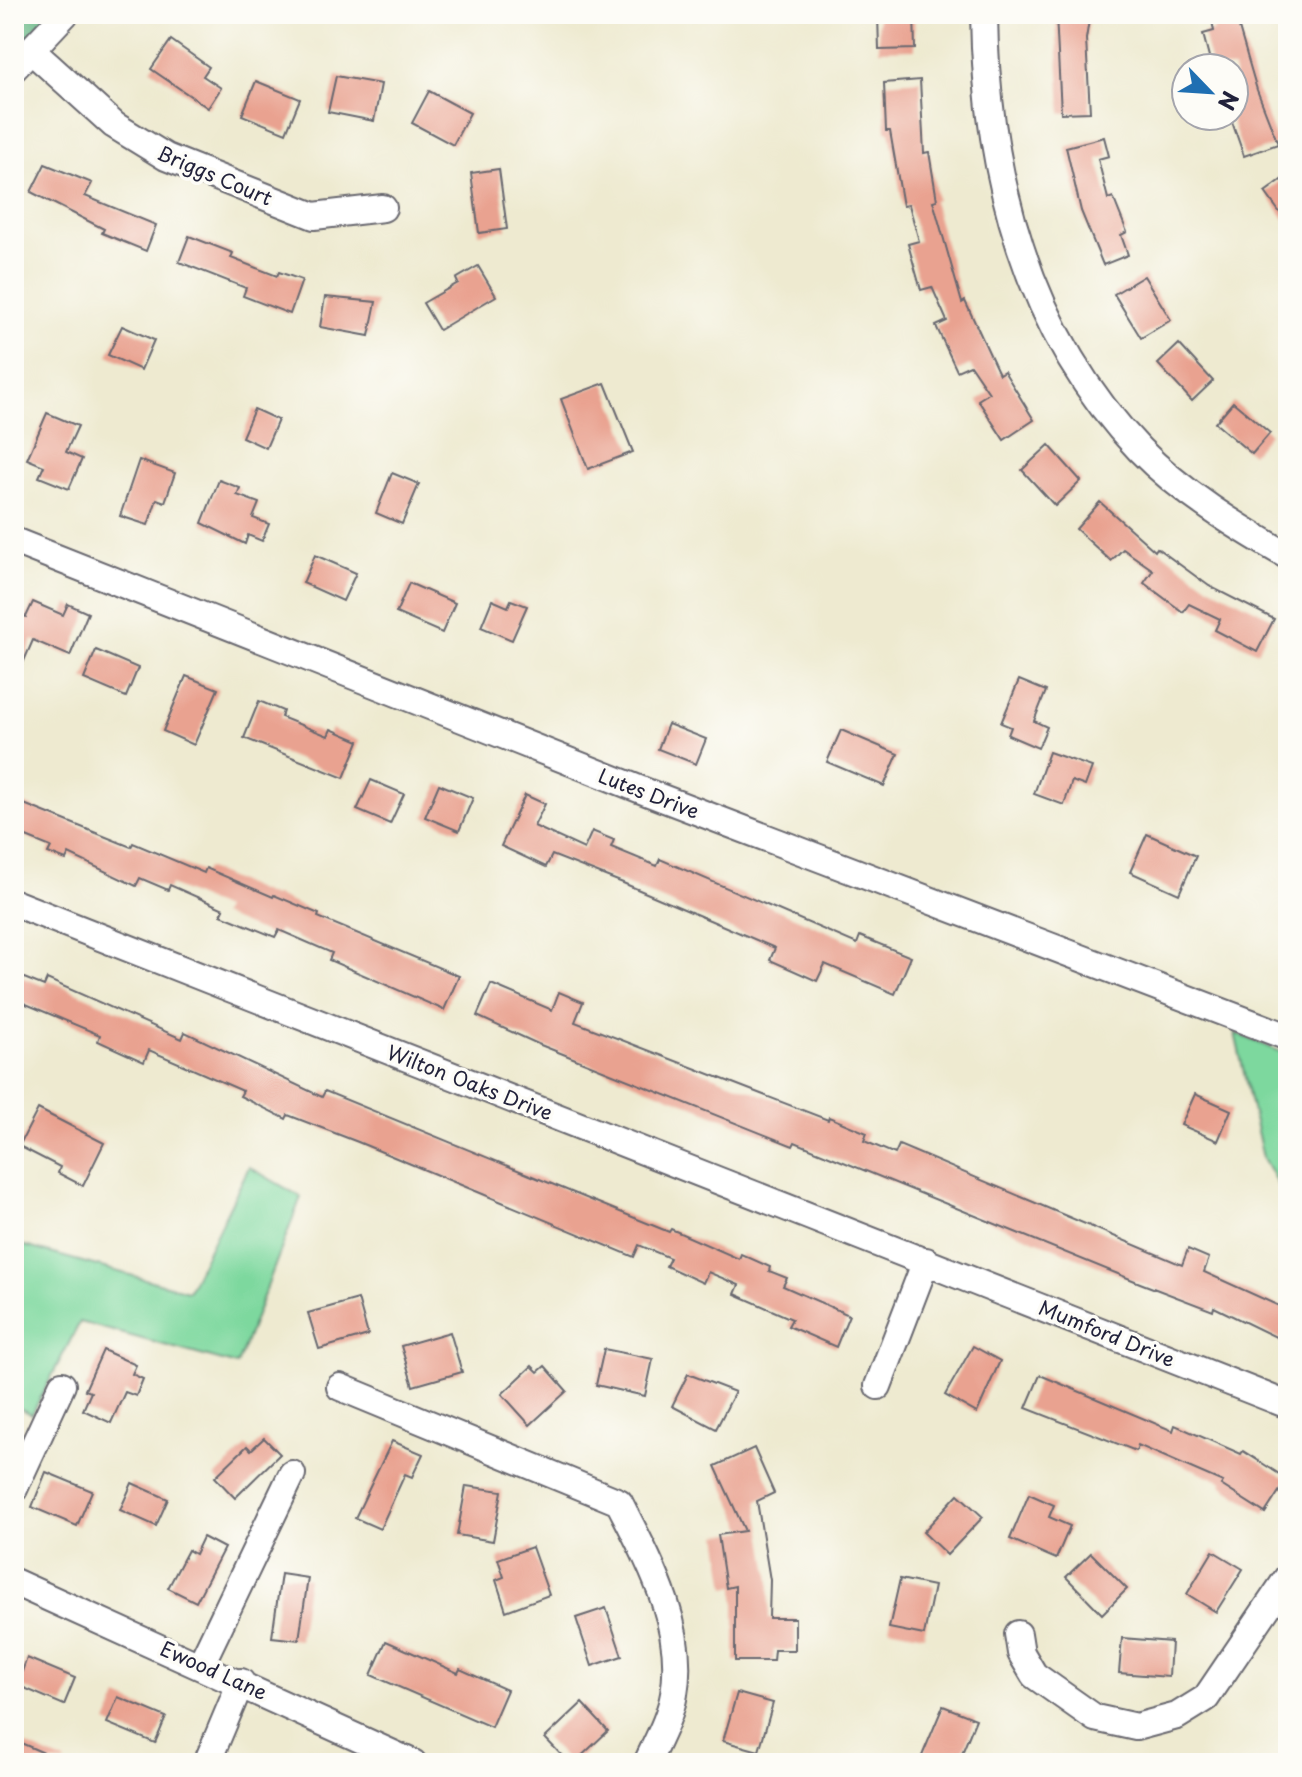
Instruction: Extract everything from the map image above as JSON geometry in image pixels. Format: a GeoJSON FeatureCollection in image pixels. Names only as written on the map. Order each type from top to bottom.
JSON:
{"type":"FeatureCollection","features":[{"type":"Feature","properties":{"kind":"street"},"geometry":{"type":"LineString","coordinates":[[22,59],[65,14]]}},
{"type":"Feature","properties":{"kind":"street"},"geometry":{"type":"LineString","coordinates":[[984,14],[993,138],[1010,217],[1032,284],[1064,349],[1105,411],[1141,452],[1195,497],[1288,556]]}},
{"type":"Feature","properties":{"kind":"street","name":"Briggs Court"},"geometry":{"type":"LineString","coordinates":[[22,59],[114,125],[166,157],[314,216],[383,208]]}},
{"type":"Feature","properties":{"kind":"street","name":"Lutes Drive"},"geometry":{"type":"LineString","coordinates":[[14,541],[649,793],[1288,1037]]}},
{"type":"Feature","properties":{"kind":"street","name":"Wilton Oaks Drive"},"geometry":{"type":"LineString","coordinates":[[14,903],[926,1261]]}},
{"type":"Feature","properties":{"kind":"street"},"geometry":{"type":"LineString","coordinates":[[878,1386],[926,1261]]}},
{"type":"Feature","properties":{"kind":"street","name":"Mumford Drive"},"geometry":{"type":"LineString","coordinates":[[926,1261],[1288,1405]]}},
{"type":"Feature","properties":{"kind":"street"},"geometry":{"type":"LineString","coordinates":[[14,1489],[62,1385]]}},
{"type":"Feature","properties":{"kind":"street"},"geometry":{"type":"LineString","coordinates":[[340,1387],[619,1502],[672,1620],[677,1664],[674,1695],[647,1763]]}},
{"type":"Feature","properties":{"kind":"street"},"geometry":{"type":"LineString","coordinates":[[201,1664],[292,1474]]}},
{"type":"Feature","properties":{"kind":"street"},"geometry":{"type":"LineString","coordinates":[[1018,1634],[1021,1653],[1034,1675],[1095,1718],[1136,1727],[1177,1716],[1206,1698],[1288,1577]]}},
{"type":"Feature","properties":{"kind":"street","name":"Ewood Lane"},"geometry":{"type":"LineString","coordinates":[[14,1582],[241,1682],[413,1763]]}},
{"type":"Feature","properties":{"kind":"street"},"geometry":{"type":"LineString","coordinates":[[207,1763],[241,1682]]}},
{"type":"Feature","properties":{"kind":"green space"},"geometry":{"type":"Polygon","coordinates":[[[14,14],[54,14],[14,61],[14,14]]]}},
{"type":"Feature","properties":{"kind":"green space"},"geometry":{"type":"Polygon","coordinates":[[[1235,1033],[1288,1055],[1288,1203],[1263,1158],[1235,1033]]]}},
{"type":"Feature","properties":{"kind":"green space"},"geometry":{"type":"Polygon","coordinates":[[[249,1167],[301,1197],[237,1365],[80,1322],[32,1414],[14,1406],[14,1243],[188,1291],[249,1167]]]}},
{"type":"Feature","properties":{"kind":"building"},"geometry":{"type":"Polygon","coordinates":[[[878,14],[914,14],[915,49],[879,50],[878,14]]]}},
{"type":"Feature","properties":{"kind":"building"},"geometry":{"type":"Polygon","coordinates":[[[1056,14],[1090,14],[1086,39],[1090,112],[1061,113],[1056,14]]]}},
{"type":"Feature","properties":{"kind":"building"},"geometry":{"type":"Polygon","coordinates":[[[1235,14],[1246,52],[1208,52],[1203,34],[1214,31],[1212,21],[1235,14]]]}},
{"type":"Feature","properties":{"kind":"building"},"geometry":{"type":"Polygon","coordinates":[[[171,40],[209,67],[203,76],[221,88],[208,108],[151,69],[171,40]]]}},
{"type":"Feature","properties":{"kind":"building"},"geometry":{"type":"Polygon","coordinates":[[[1250,66],[1278,144],[1244,156],[1236,132],[1250,132],[1250,66]]]}},
{"type":"Feature","properties":{"kind":"building"},"geometry":{"type":"Polygon","coordinates":[[[336,76],[381,84],[374,121],[328,112],[336,76]]]}},
{"type":"Feature","properties":{"kind":"building"},"geometry":{"type":"Polygon","coordinates":[[[920,80],[924,153],[929,152],[937,200],[933,201],[962,303],[965,301],[999,374],[1004,371],[1034,420],[1004,440],[978,400],[989,393],[970,365],[957,371],[936,326],[947,321],[932,287],[921,290],[908,244],[919,241],[909,205],[903,206],[890,131],[886,131],[884,83],[920,80]]]}},
{"type":"Feature","properties":{"kind":"building"},"geometry":{"type":"Polygon","coordinates":[[[256,81],[300,99],[286,133],[242,115],[256,81]]]}},
{"type":"Feature","properties":{"kind":"building"},"geometry":{"type":"Polygon","coordinates":[[[429,91],[470,113],[453,145],[412,123],[429,91]]]}},
{"type":"Feature","properties":{"kind":"building"},"geometry":{"type":"Polygon","coordinates":[[[1104,137],[1109,156],[1098,159],[1108,199],[1113,197],[1127,232],[1121,235],[1128,255],[1103,265],[1081,211],[1066,147],[1104,137]]]}},
{"type":"Feature","properties":{"kind":"building"},"geometry":{"type":"Polygon","coordinates":[[[45,164],[92,183],[85,196],[156,225],[146,251],[102,233],[104,229],[31,192],[45,164]]]}},
{"type":"Feature","properties":{"kind":"building"},"geometry":{"type":"Polygon","coordinates":[[[499,169],[507,229],[479,233],[471,173],[499,169]]]}},
{"type":"Feature","properties":{"kind":"building"},"geometry":{"type":"Polygon","coordinates":[[[1288,175],[1288,224],[1265,192],[1288,175]]]}},
{"type":"Feature","properties":{"kind":"building"},"geometry":{"type":"Polygon","coordinates":[[[189,236],[233,253],[231,258],[277,276],[279,272],[302,280],[290,314],[243,296],[246,288],[179,262],[189,236]]]}},
{"type":"Feature","properties":{"kind":"building"},"geometry":{"type":"Polygon","coordinates":[[[478,266],[496,296],[439,330],[423,303],[458,283],[456,279],[478,266]]]}},
{"type":"Feature","properties":{"kind":"building"},"geometry":{"type":"Polygon","coordinates":[[[1144,276],[1171,320],[1141,338],[1114,294],[1144,276]]]}},
{"type":"Feature","properties":{"kind":"building"},"geometry":{"type":"Polygon","coordinates":[[[325,297],[376,302],[369,336],[320,327],[325,297]]]}},
{"type":"Feature","properties":{"kind":"building"},"geometry":{"type":"Polygon","coordinates":[[[122,326],[154,340],[141,370],[108,355],[122,326]]]}},
{"type":"Feature","properties":{"kind":"building"},"geometry":{"type":"Polygon","coordinates":[[[1179,344],[1213,381],[1192,401],[1158,364],[1179,344]]]}},
{"type":"Feature","properties":{"kind":"building"},"geometry":{"type":"Polygon","coordinates":[[[605,383],[633,452],[588,469],[561,399],[605,383]]]}},
{"type":"Feature","properties":{"kind":"building"},"geometry":{"type":"Polygon","coordinates":[[[1233,402],[1270,433],[1252,454],[1215,423],[1233,402]]]}},
{"type":"Feature","properties":{"kind":"building"},"geometry":{"type":"Polygon","coordinates":[[[254,409],[278,420],[266,448],[242,437],[254,409]]]}},
{"type":"Feature","properties":{"kind":"building"},"geometry":{"type":"Polygon","coordinates":[[[47,413],[78,426],[66,452],[82,459],[69,489],[39,477],[44,466],[27,459],[47,413]]]}},
{"type":"Feature","properties":{"kind":"building"},"geometry":{"type":"Polygon","coordinates":[[[1049,445],[1081,481],[1055,506],[1022,470],[1049,445]]]}},
{"type":"Feature","properties":{"kind":"building"},"geometry":{"type":"Polygon","coordinates":[[[139,460],[175,473],[165,502],[157,499],[148,525],[120,516],[139,460]]]}},
{"type":"Feature","properties":{"kind":"building"},"geometry":{"type":"Polygon","coordinates":[[[392,473],[419,484],[402,524],[376,513],[392,473]]]}},
{"type":"Feature","properties":{"kind":"building"},"geometry":{"type":"Polygon","coordinates":[[[219,480],[240,488],[237,495],[259,503],[253,518],[269,524],[262,541],[248,535],[245,544],[202,523],[219,480]]]}},
{"type":"Feature","properties":{"kind":"building"},"geometry":{"type":"Polygon","coordinates":[[[1100,502],[1155,551],[1157,548],[1209,586],[1274,619],[1257,652],[1215,630],[1220,619],[1189,604],[1183,612],[1144,583],[1153,570],[1123,549],[1111,561],[1076,529],[1100,502]]]}},
{"type":"Feature","properties":{"kind":"building"},"geometry":{"type":"Polygon","coordinates":[[[315,555],[356,573],[343,601],[303,583],[315,555]]]}},
{"type":"Feature","properties":{"kind":"building"},"geometry":{"type":"Polygon","coordinates":[[[409,583],[455,603],[442,633],[396,613],[409,583]]]}},
{"type":"Feature","properties":{"kind":"building"},"geometry":{"type":"Polygon","coordinates":[[[492,600],[508,607],[511,600],[527,606],[512,640],[481,627],[492,600]]]}},
{"type":"Feature","properties":{"kind":"building"},"geometry":{"type":"Polygon","coordinates":[[[33,602],[63,615],[68,604],[88,613],[70,656],[33,640],[14,684],[14,627],[20,614],[26,617],[33,602]]]}},
{"type":"Feature","properties":{"kind":"building"},"geometry":{"type":"Polygon","coordinates":[[[96,650],[138,668],[126,697],[84,679],[96,650]]]}},
{"type":"Feature","properties":{"kind":"building"},"geometry":{"type":"Polygon","coordinates":[[[186,676],[218,689],[194,745],[163,731],[186,676]]]}},
{"type":"Feature","properties":{"kind":"building"},"geometry":{"type":"Polygon","coordinates":[[[1019,680],[1046,691],[1034,721],[1047,727],[1038,748],[1008,735],[1011,727],[1001,723],[1019,680]]]}},
{"type":"Feature","properties":{"kind":"building"},"geometry":{"type":"Polygon","coordinates":[[[259,701],[283,711],[281,717],[328,736],[331,729],[359,741],[344,778],[244,738],[259,701]]]}},
{"type":"Feature","properties":{"kind":"building"},"geometry":{"type":"Polygon","coordinates":[[[668,724],[706,739],[696,764],[658,749],[668,724]]]}},
{"type":"Feature","properties":{"kind":"building"},"geometry":{"type":"Polygon","coordinates":[[[841,730],[898,754],[884,786],[827,762],[841,730]]]}},
{"type":"Feature","properties":{"kind":"building"},"geometry":{"type":"Polygon","coordinates":[[[1049,752],[1092,767],[1085,786],[1072,781],[1064,805],[1034,794],[1049,752]]]}},
{"type":"Feature","properties":{"kind":"building"},"geometry":{"type":"Polygon","coordinates":[[[371,780],[404,794],[390,824],[357,810],[371,780]]]}},
{"type":"Feature","properties":{"kind":"building"},"geometry":{"type":"Polygon","coordinates":[[[439,784],[473,798],[459,831],[425,817],[439,784]]]}},
{"type":"Feature","properties":{"kind":"building"},"geometry":{"type":"Polygon","coordinates":[[[525,795],[545,804],[534,826],[584,849],[592,831],[614,840],[611,847],[657,866],[660,859],[857,944],[860,936],[911,957],[895,994],[825,964],[817,981],[770,960],[775,948],[623,883],[552,855],[546,867],[501,846],[525,795]]]}},
{"type":"Feature","properties":{"kind":"building"},"geometry":{"type":"Polygon","coordinates":[[[14,800],[131,847],[133,843],[204,873],[206,868],[459,976],[444,1010],[329,960],[332,953],[279,930],[275,937],[221,915],[224,909],[170,885],[168,890],[140,878],[136,886],[69,854],[66,860],[48,853],[51,847],[14,832],[14,800]]]}},
{"type":"Feature","properties":{"kind":"building"},"geometry":{"type":"Polygon","coordinates":[[[1147,834],[1196,856],[1179,894],[1130,872],[1147,834]]]}},
{"type":"Feature","properties":{"kind":"building"},"geometry":{"type":"Polygon","coordinates":[[[14,974],[44,986],[47,979],[182,1039],[185,1032],[322,1097],[325,1091],[669,1232],[671,1229],[739,1259],[741,1254],[770,1267],[769,1271],[787,1278],[783,1286],[849,1315],[836,1347],[788,1326],[792,1319],[735,1294],[739,1285],[708,1272],[703,1283],[666,1266],[670,1258],[639,1245],[634,1257],[358,1142],[288,1115],[286,1119],[240,1096],[243,1091],[149,1050],[144,1062],[98,1041],[100,1035],[14,999],[14,974]]]}},
{"type":"Feature","properties":{"kind":"building"},"geometry":{"type":"Polygon","coordinates":[[[491,984],[552,1010],[559,992],[583,1002],[575,1022],[828,1120],[829,1117],[867,1133],[864,1141],[895,1154],[899,1145],[1182,1265],[1188,1249],[1209,1258],[1204,1272],[1288,1310],[1288,1327],[1282,1340],[1214,1307],[1213,1311],[1140,1283],[795,1142],[793,1146],[538,1044],[477,1016],[491,984]]]}},
{"type":"Feature","properties":{"kind":"building"},"geometry":{"type":"Polygon","coordinates":[[[1195,1094],[1231,1110],[1218,1141],[1181,1125],[1195,1094]]]}},
{"type":"Feature","properties":{"kind":"building"},"geometry":{"type":"Polygon","coordinates":[[[38,1109],[104,1143],[83,1186],[58,1173],[60,1167],[19,1146],[38,1109]]]}},
{"type":"Feature","properties":{"kind":"building"},"geometry":{"type":"Polygon","coordinates":[[[358,1299],[368,1335],[319,1349],[308,1313],[358,1299]]]}},
{"type":"Feature","properties":{"kind":"building"},"geometry":{"type":"Polygon","coordinates":[[[450,1332],[462,1372],[413,1386],[401,1346],[450,1332]]]}},
{"type":"Feature","properties":{"kind":"building"},"geometry":{"type":"Polygon","coordinates":[[[973,1346],[1000,1361],[977,1413],[945,1395],[973,1346]]]}},
{"type":"Feature","properties":{"kind":"building"},"geometry":{"type":"Polygon","coordinates":[[[604,1349],[653,1359],[645,1396],[596,1385],[604,1349]]]}},
{"type":"Feature","properties":{"kind":"building"},"geometry":{"type":"Polygon","coordinates":[[[103,1350],[136,1365],[132,1374],[143,1379],[136,1396],[125,1392],[111,1423],[83,1410],[91,1392],[85,1390],[103,1350]]]}},
{"type":"Feature","properties":{"kind":"building"},"geometry":{"type":"Polygon","coordinates":[[[532,1366],[538,1372],[545,1366],[567,1391],[530,1425],[502,1394],[532,1366]]]}},
{"type":"Feature","properties":{"kind":"building"},"geometry":{"type":"Polygon","coordinates":[[[688,1374],[735,1392],[716,1429],[672,1406],[688,1374]]]}},
{"type":"Feature","properties":{"kind":"building"},"geometry":{"type":"Polygon","coordinates":[[[1040,1375],[1173,1431],[1175,1425],[1241,1454],[1243,1451],[1287,1479],[1265,1513],[1221,1485],[1223,1482],[1138,1445],[1136,1451],[1026,1408],[1040,1375]]]}},
{"type":"Feature","properties":{"kind":"building"},"geometry":{"type":"Polygon","coordinates":[[[264,1438],[280,1454],[235,1498],[215,1477],[247,1446],[251,1450],[264,1438]]]}},
{"type":"Feature","properties":{"kind":"building"},"geometry":{"type":"Polygon","coordinates":[[[392,1441],[423,1454],[412,1477],[405,1474],[380,1529],[355,1518],[392,1441]]]}},
{"type":"Feature","properties":{"kind":"building"},"geometry":{"type":"Polygon","coordinates":[[[754,1448],[774,1493],[757,1501],[770,1580],[769,1618],[795,1618],[795,1650],[774,1650],[773,1661],[735,1661],[735,1586],[726,1588],[718,1535],[745,1531],[715,1466],[754,1448]]]}},
{"type":"Feature","properties":{"kind":"building"},"geometry":{"type":"Polygon","coordinates":[[[46,1472],[92,1491],[77,1526],[32,1507],[46,1472]]]}},
{"type":"Feature","properties":{"kind":"building"},"geometry":{"type":"Polygon","coordinates":[[[132,1483],[168,1499],[156,1526],[120,1510],[132,1483]]]}},
{"type":"Feature","properties":{"kind":"building"},"geometry":{"type":"Polygon","coordinates":[[[466,1486],[502,1491],[493,1541],[457,1535],[466,1486]]]}},
{"type":"Feature","properties":{"kind":"building"},"geometry":{"type":"Polygon","coordinates":[[[958,1494],[983,1517],[947,1555],[923,1532],[958,1494]]]}},
{"type":"Feature","properties":{"kind":"building"},"geometry":{"type":"Polygon","coordinates":[[[1029,1494],[1054,1505],[1049,1517],[1070,1526],[1056,1559],[1010,1539],[1029,1494]]]}},
{"type":"Feature","properties":{"kind":"building"},"geometry":{"type":"Polygon","coordinates":[[[203,1537],[224,1548],[196,1602],[168,1588],[188,1550],[195,1554],[203,1537]]]}},
{"type":"Feature","properties":{"kind":"building"},"geometry":{"type":"Polygon","coordinates":[[[532,1547],[549,1595],[506,1611],[496,1580],[504,1577],[498,1559],[532,1547]]]}},
{"type":"Feature","properties":{"kind":"building"},"geometry":{"type":"Polygon","coordinates":[[[1213,1551],[1243,1569],[1216,1612],[1187,1594],[1213,1551]]]}},
{"type":"Feature","properties":{"kind":"building"},"geometry":{"type":"Polygon","coordinates":[[[1091,1553],[1127,1589],[1102,1614],[1066,1577],[1091,1553]]]}},
{"type":"Feature","properties":{"kind":"building"},"geometry":{"type":"Polygon","coordinates":[[[281,1574],[308,1578],[299,1640],[272,1637],[281,1574]]]}},
{"type":"Feature","properties":{"kind":"building"},"geometry":{"type":"Polygon","coordinates":[[[900,1579],[934,1586],[924,1635],[889,1628],[900,1579]]]}},
{"type":"Feature","properties":{"kind":"building"},"geometry":{"type":"Polygon","coordinates":[[[606,1608],[622,1656],[592,1666],[576,1618],[606,1608]]]}},
{"type":"Feature","properties":{"kind":"building"},"geometry":{"type":"Polygon","coordinates":[[[1122,1638],[1171,1642],[1169,1677],[1119,1673],[1122,1638]]]}},
{"type":"Feature","properties":{"kind":"building"},"geometry":{"type":"Polygon","coordinates":[[[386,1641],[458,1673],[460,1669],[507,1690],[491,1727],[371,1675],[386,1641]]]}},
{"type":"Feature","properties":{"kind":"building"},"geometry":{"type":"Polygon","coordinates":[[[27,1658],[75,1678],[64,1705],[17,1685],[27,1658]]]}},
{"type":"Feature","properties":{"kind":"building"},"geometry":{"type":"Polygon","coordinates":[[[737,1693],[773,1703],[759,1751],[723,1741],[737,1693]]]}},
{"type":"Feature","properties":{"kind":"building"},"geometry":{"type":"Polygon","coordinates":[[[118,1697],[166,1717],[155,1743],[107,1723],[118,1697]]]}},
{"type":"Feature","properties":{"kind":"building"},"geometry":{"type":"Polygon","coordinates":[[[582,1703],[608,1731],[574,1763],[569,1763],[545,1738],[582,1703]]]}},
{"type":"Feature","properties":{"kind":"building"},"geometry":{"type":"Polygon","coordinates":[[[943,1706],[976,1719],[958,1763],[919,1763],[943,1706]]]}},
{"type":"Feature","properties":{"kind":"building"},"geometry":{"type":"Polygon","coordinates":[[[14,1740],[67,1763],[14,1763],[14,1740]]]}}]}
